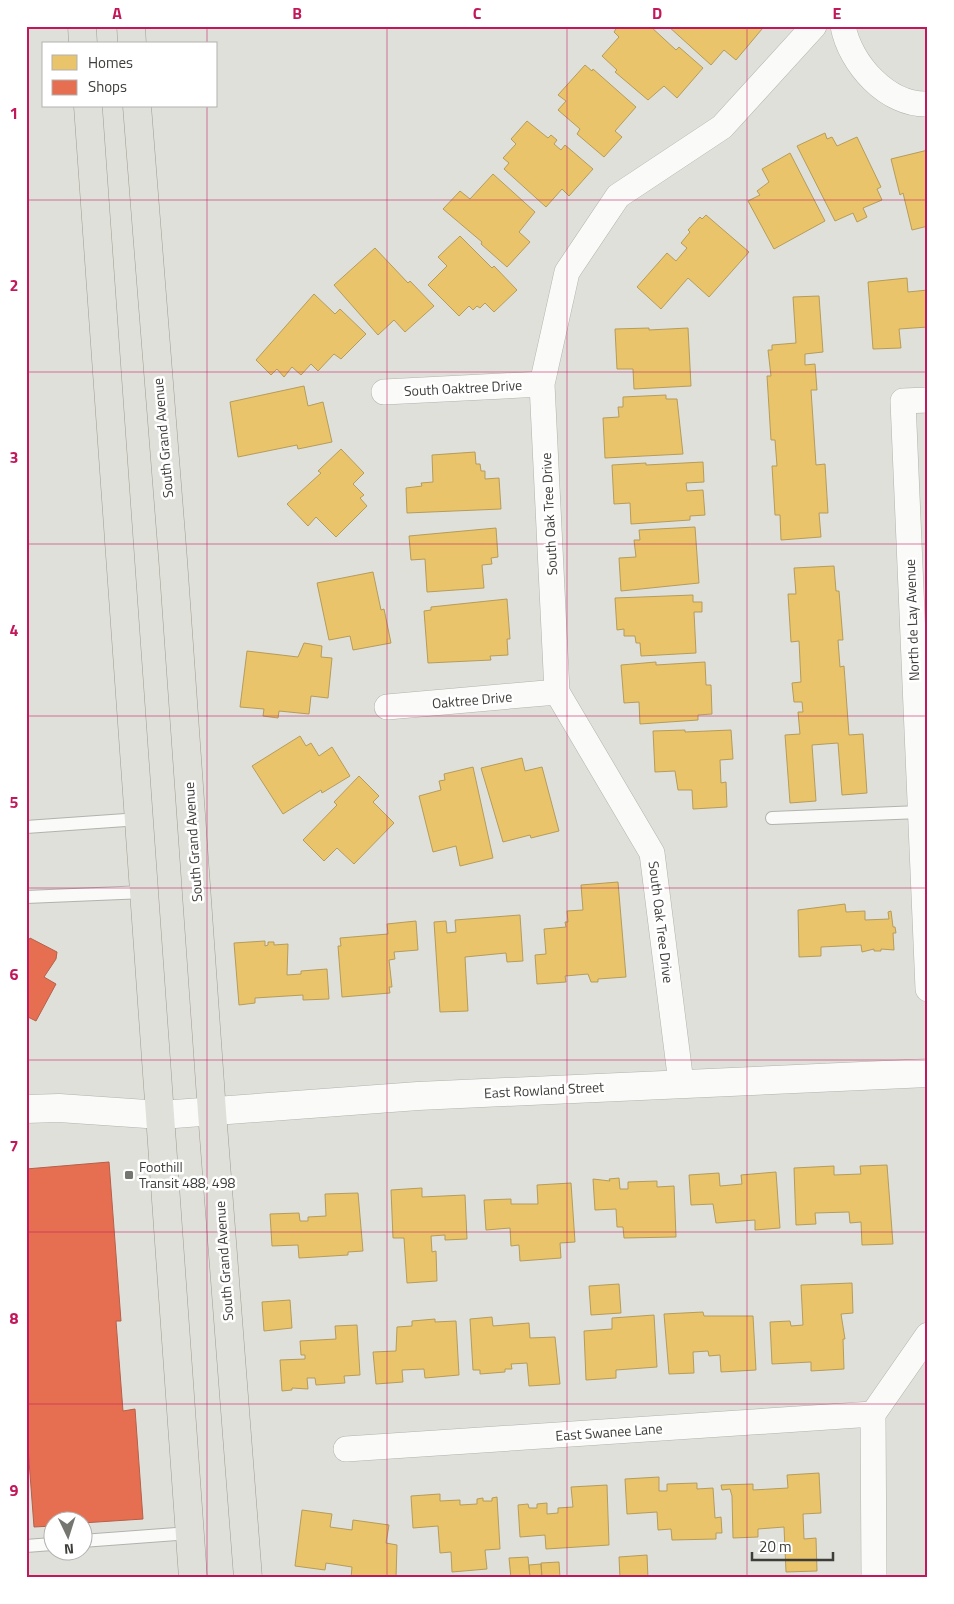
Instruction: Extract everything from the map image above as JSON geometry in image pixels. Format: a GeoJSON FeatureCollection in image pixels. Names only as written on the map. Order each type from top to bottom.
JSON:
{"type":"FeatureCollection","features":[{"type":"Feature","properties":{"kind":"main road"},"geometry":{"type":"LineString","coordinates":[[82,26],[84,42]]}},
{"type":"Feature","properties":{"kind":"main road"},"geometry":{"type":"LineString","coordinates":[[131,26],[132,42]]}},
{"type":"Feature","properties":{"kind":"main road"},"geometry":{"type":"LineString","coordinates":[[88,108],[193,1578]]}},
{"type":"Feature","properties":{"kind":"main road","name":"South Grand Avenue"},"geometry":{"type":"LineString","coordinates":[[137,108],[174,570],[212,1112],[248,1578]]}},
{"type":"Feature","properties":{"kind":"main road","name":"East Rowland Street"},"geometry":{"type":"LineString","coordinates":[[26,1109],[59,1108],[161,1115],[418,1096],[928,1073]]}},
{"type":"Feature","properties":{"kind":"street","name":"South Oak Tree Drive"},"geometry":{"type":"LineString","coordinates":[[681,1083],[652,852],[557,692],[542,384],[567,272],[618,196],[722,126],[814,26]]}},
{"type":"Feature","properties":{"kind":"street"},"geometry":{"type":"LineString","coordinates":[[843,26],[856,60],[880,88],[914,104],[928,104]]}},
{"type":"Feature","properties":{"kind":"street","name":"South Oaktree Drive"},"geometry":{"type":"LineString","coordinates":[[384,392],[542,384]]}},
{"type":"Feature","properties":{"kind":"street","name":"North de Lay Avenue"},"geometry":{"type":"LineString","coordinates":[[928,400],[903,401],[928,989]]}},
{"type":"Feature","properties":{"kind":"street","name":"Oaktree Drive"},"geometry":{"type":"LineString","coordinates":[[387,707],[557,692]]}},
{"type":"Feature","properties":{"kind":"street"},"geometry":{"type":"LineString","coordinates":[[874,1578],[873,1414],[928,1335]]}},
{"type":"Feature","properties":{"kind":"street","name":"East Swanee Lane"},"geometry":{"type":"LineString","coordinates":[[346,1449],[873,1414]]}},
{"type":"Feature","properties":{"kind":"lane"},"geometry":{"type":"LineString","coordinates":[[772,818],[920,812]]}},
{"type":"Feature","properties":{"kind":"lane"},"geometry":{"type":"LineString","coordinates":[[26,827],[140,819]]}},
{"type":"Feature","properties":{"kind":"lane"},"geometry":{"type":"LineString","coordinates":[[26,897],[145,892]]}},
{"type":"Feature","properties":{"kind":"lane"},"geometry":{"type":"LineString","coordinates":[[92,1540],[190,1533]]}},
{"type":"Feature","properties":{"kind":"lane"},"geometry":{"type":"LineString","coordinates":[[26,1546],[42,1545]]}},
{"type":"Feature","properties":{"kind":"building: Homes"},"geometry":{"type":"Polygon","coordinates":[[[618,26],[650,26],[676,50],[679,47],[703,68],[677,98],[664,86],[648,100],[615,72],[617,70],[602,56],[619,37],[614,32],[618,26]]]}},
{"type":"Feature","properties":{"kind":"building: Homes"},"geometry":{"type":"Polygon","coordinates":[[[668,26],[758,26],[762,29],[736,60],[724,50],[711,65],[668,26]]]}},
{"type":"Feature","properties":{"kind":"building: Homes"},"geometry":{"type":"Polygon","coordinates":[[[585,65],[592,71],[593,69],[636,107],[615,131],[622,137],[604,157],[577,134],[580,129],[558,110],[566,101],[558,95],[585,65]]]}},
{"type":"Feature","properties":{"kind":"building: Homes"},"geometry":{"type":"Polygon","coordinates":[[[527,121],[548,138],[551,135],[557,140],[554,144],[561,150],[565,145],[593,169],[569,196],[562,189],[546,207],[504,169],[509,163],[503,158],[516,144],[511,139],[527,121]]]}},
{"type":"Feature","properties":{"kind":"building: Homes"},"geometry":{"type":"Polygon","coordinates":[[[825,133],[827,139],[832,137],[837,146],[857,137],[881,187],[877,189],[882,200],[863,208],[867,217],[857,222],[853,213],[835,221],[797,146],[825,133]]]}},
{"type":"Feature","properties":{"kind":"building: Homes"},"geometry":{"type":"Polygon","coordinates":[[[928,150],[928,226],[912,230],[903,193],[900,195],[891,159],[928,150]]]}},
{"type":"Feature","properties":{"kind":"building: Homes"},"geometry":{"type":"Polygon","coordinates":[[[790,153],[825,221],[774,249],[748,201],[760,195],[757,191],[769,182],[762,169],[790,153]]]}},
{"type":"Feature","properties":{"kind":"building: Homes"},"geometry":{"type":"Polygon","coordinates":[[[493,174],[535,212],[519,232],[530,242],[507,267],[481,244],[482,242],[443,209],[460,191],[470,199],[493,174]]]}},
{"type":"Feature","properties":{"kind":"building: Homes"},"geometry":{"type":"Polygon","coordinates":[[[706,215],[749,252],[709,297],[688,278],[661,309],[637,287],[667,253],[676,261],[687,248],[681,243],[690,232],[688,230],[700,217],[702,219],[706,215]]]}},
{"type":"Feature","properties":{"kind":"building: Homes"},"geometry":{"type":"Polygon","coordinates":[[[460,236],[492,268],[494,266],[517,290],[494,312],[485,303],[480,308],[477,306],[473,310],[469,306],[459,316],[428,285],[447,266],[438,257],[460,236]]]}},
{"type":"Feature","properties":{"kind":"building: Homes"},"geometry":{"type":"Polygon","coordinates":[[[375,248],[408,283],[410,281],[434,306],[405,332],[394,320],[378,335],[334,285],[375,248]]]}},
{"type":"Feature","properties":{"kind":"building: Homes"},"geometry":{"type":"Polygon","coordinates":[[[907,278],[908,292],[928,290],[928,327],[899,329],[901,348],[873,349],[868,282],[907,278]]]}},
{"type":"Feature","properties":{"kind":"building: Homes"},"geometry":{"type":"Polygon","coordinates":[[[314,294],[335,314],[340,309],[366,334],[341,359],[334,354],[318,371],[311,364],[301,375],[292,367],[284,377],[277,369],[271,375],[256,360],[314,294]]]}},
{"type":"Feature","properties":{"kind":"building: Homes"},"geometry":{"type":"Polygon","coordinates":[[[819,296],[823,352],[805,354],[805,365],[815,364],[817,390],[811,390],[816,465],[825,464],[828,513],[819,513],[821,537],[781,540],[780,515],[775,515],[772,466],[777,466],[775,440],[771,440],[767,376],[771,376],[768,350],[772,350],[772,345],[796,343],[793,297],[819,296]]]}},
{"type":"Feature","properties":{"kind":"building: Homes"},"geometry":{"type":"Polygon","coordinates":[[[649,328],[649,330],[688,328],[691,386],[634,389],[633,369],[617,369],[615,329],[649,328]]]}},
{"type":"Feature","properties":{"kind":"building: Homes"},"geometry":{"type":"Polygon","coordinates":[[[304,386],[308,406],[323,402],[332,442],[298,449],[297,445],[238,457],[230,402],[304,386]]]}},
{"type":"Feature","properties":{"kind":"building: Homes"},"geometry":{"type":"Polygon","coordinates":[[[666,395],[666,399],[677,399],[683,454],[605,458],[603,418],[619,417],[618,407],[623,407],[623,397],[666,395]]]}},
{"type":"Feature","properties":{"kind":"building: Homes"},"geometry":{"type":"Polygon","coordinates":[[[341,449],[364,473],[353,484],[364,495],[360,498],[367,506],[336,537],[316,517],[308,526],[287,504],[321,473],[318,471],[341,449]]]}},
{"type":"Feature","properties":{"kind":"building: Homes"},"geometry":{"type":"Polygon","coordinates":[[[475,452],[476,464],[480,464],[481,471],[485,471],[485,479],[499,478],[501,509],[407,513],[406,488],[422,486],[421,483],[433,482],[432,455],[475,452]]]}},
{"type":"Feature","properties":{"kind":"building: Homes"},"geometry":{"type":"Polygon","coordinates":[[[703,462],[704,482],[686,483],[687,491],[703,490],[705,515],[690,516],[690,520],[631,524],[630,503],[614,504],[612,465],[703,462]]]}},
{"type":"Feature","properties":{"kind":"building: Homes"},"geometry":{"type":"Polygon","coordinates":[[[695,527],[699,583],[621,591],[619,558],[636,557],[634,540],[640,540],[639,530],[695,527]]]}},
{"type":"Feature","properties":{"kind":"building: Homes"},"geometry":{"type":"Polygon","coordinates":[[[496,528],[498,557],[491,558],[492,564],[482,565],[484,588],[427,592],[425,559],[411,560],[409,536],[496,528]]]}},
{"type":"Feature","properties":{"kind":"building: Homes"},"geometry":{"type":"Polygon","coordinates":[[[834,566],[836,591],[839,591],[843,640],[838,640],[840,667],[844,666],[849,735],[863,734],[867,793],[842,795],[838,743],[812,745],[816,801],[790,803],[785,735],[800,734],[798,712],[803,712],[802,702],[794,702],[792,683],[801,682],[799,641],[791,642],[788,594],[796,594],[794,568],[834,566]]]}},
{"type":"Feature","properties":{"kind":"building: Homes"},"geometry":{"type":"Polygon","coordinates":[[[373,572],[381,610],[384,609],[391,643],[353,650],[350,636],[329,640],[317,583],[373,572]]]}},
{"type":"Feature","properties":{"kind":"building: Homes"},"geometry":{"type":"Polygon","coordinates":[[[693,595],[693,602],[702,602],[702,612],[694,612],[696,653],[641,656],[640,643],[636,643],[635,636],[624,636],[624,629],[617,630],[615,598],[693,595]]]}},
{"type":"Feature","properties":{"kind":"building: Homes"},"geometry":{"type":"Polygon","coordinates":[[[507,599],[510,639],[507,639],[508,655],[490,656],[491,660],[428,663],[424,611],[431,610],[431,607],[507,599]]]}},
{"type":"Feature","properties":{"kind":"building: Homes"},"geometry":{"type":"Polygon","coordinates":[[[304,643],[322,646],[321,657],[332,658],[328,698],[311,696],[309,714],[279,711],[278,718],[263,716],[264,709],[240,707],[247,651],[298,657],[304,643]]]}},
{"type":"Feature","properties":{"kind":"building: Homes"},"geometry":{"type":"Polygon","coordinates":[[[656,662],[656,665],[705,662],[706,685],[711,685],[712,714],[698,715],[698,720],[640,724],[639,702],[624,703],[621,665],[656,662]]]}},
{"type":"Feature","properties":{"kind":"building: Homes"},"geometry":{"type":"Polygon","coordinates":[[[685,730],[685,732],[731,730],[733,759],[720,760],[721,783],[726,782],[727,807],[693,809],[692,790],[678,790],[675,771],[655,772],[653,731],[685,730]]]}},
{"type":"Feature","properties":{"kind":"building: Homes"},"geometry":{"type":"Polygon","coordinates":[[[300,736],[306,746],[311,743],[319,756],[332,747],[350,776],[322,793],[321,790],[283,814],[252,766],[300,736]]]}},
{"type":"Feature","properties":{"kind":"building: Homes"},"geometry":{"type":"Polygon","coordinates":[[[522,758],[525,771],[542,767],[559,831],[531,838],[530,835],[503,842],[481,768],[522,758]]]}},
{"type":"Feature","properties":{"kind":"building: Homes"},"geometry":{"type":"Polygon","coordinates":[[[473,767],[493,858],[460,866],[456,846],[433,852],[419,796],[441,790],[439,781],[445,780],[444,774],[473,767]]]}},
{"type":"Feature","properties":{"kind":"building: Homes"},"geometry":{"type":"Polygon","coordinates":[[[359,776],[379,796],[373,802],[394,823],[354,864],[337,848],[324,861],[303,840],[337,805],[334,802],[359,776]]]}},
{"type":"Feature","properties":{"kind":"building: Homes"},"geometry":{"type":"Polygon","coordinates":[[[618,882],[626,977],[598,979],[598,982],[591,982],[588,974],[565,976],[566,982],[537,984],[535,955],[546,954],[544,929],[566,927],[565,922],[568,922],[567,911],[583,910],[581,885],[618,882]]]}},
{"type":"Feature","properties":{"kind":"building: Homes"},"geometry":{"type":"Polygon","coordinates":[[[845,904],[846,912],[865,911],[865,920],[889,919],[888,912],[891,911],[893,927],[895,927],[896,933],[893,933],[894,950],[881,949],[881,951],[874,951],[874,949],[862,952],[861,945],[821,947],[821,956],[799,957],[798,910],[845,904]]]}},
{"type":"Feature","properties":{"kind":"building: Homes"},"geometry":{"type":"Polygon","coordinates":[[[520,915],[523,961],[507,962],[506,953],[465,957],[468,1011],[440,1012],[434,922],[446,921],[447,933],[456,932],[455,920],[520,915]]]}},
{"type":"Feature","properties":{"kind":"building: Homes"},"geometry":{"type":"Polygon","coordinates":[[[416,921],[418,950],[394,952],[395,959],[389,960],[392,987],[389,987],[390,993],[342,997],[338,946],[341,946],[340,938],[388,934],[387,924],[416,921]]]}},
{"type":"Feature","properties":{"kind":"building: Homes"},"geometry":{"type":"Polygon","coordinates":[[[265,941],[265,946],[268,945],[268,942],[274,942],[274,945],[288,944],[287,975],[301,974],[301,971],[327,969],[329,999],[303,1000],[303,995],[255,998],[255,1003],[239,1005],[234,943],[265,941]]]}},
{"type":"Feature","properties":{"kind":"building: Homes"},"geometry":{"type":"Polygon","coordinates":[[[887,1165],[893,1244],[862,1245],[861,1222],[850,1223],[849,1212],[815,1213],[816,1224],[796,1225],[794,1168],[834,1166],[834,1175],[861,1174],[860,1166],[887,1165]]]}},
{"type":"Feature","properties":{"kind":"building: Homes"},"geometry":{"type":"Polygon","coordinates":[[[776,1172],[780,1228],[755,1230],[755,1220],[716,1223],[713,1204],[691,1205],[689,1175],[719,1173],[720,1186],[742,1184],[741,1175],[776,1172]]]}},
{"type":"Feature","properties":{"kind":"building: Homes"},"geometry":{"type":"Polygon","coordinates":[[[619,1178],[620,1189],[628,1189],[628,1182],[657,1181],[657,1187],[674,1186],[676,1237],[624,1238],[623,1227],[617,1227],[616,1209],[595,1210],[593,1179],[610,1181],[609,1179],[619,1178]]]}},
{"type":"Feature","properties":{"kind":"building: Homes"},"geometry":{"type":"Polygon","coordinates":[[[571,1183],[575,1242],[560,1243],[561,1258],[520,1261],[519,1245],[511,1246],[510,1228],[486,1230],[484,1200],[511,1199],[511,1204],[538,1204],[537,1185],[571,1183]]]}},
{"type":"Feature","properties":{"kind":"building: Homes"},"geometry":{"type":"Polygon","coordinates":[[[422,1188],[422,1197],[465,1195],[467,1239],[445,1240],[445,1235],[431,1236],[432,1252],[436,1251],[437,1281],[407,1283],[404,1238],[393,1238],[391,1190],[422,1188]]]}},
{"type":"Feature","properties":{"kind":"building: Homes"},"geometry":{"type":"Polygon","coordinates":[[[358,1193],[363,1251],[348,1252],[348,1255],[299,1258],[298,1245],[272,1246],[270,1214],[299,1213],[300,1221],[308,1221],[308,1217],[326,1216],[325,1194],[358,1193]]]}},
{"type":"Feature","properties":{"kind":"building: Homes"},"geometry":{"type":"Polygon","coordinates":[[[852,1283],[853,1313],[841,1314],[845,1339],[843,1339],[844,1369],[811,1371],[811,1362],[772,1364],[770,1322],[790,1321],[791,1326],[803,1325],[801,1285],[852,1283]]]}},
{"type":"Feature","properties":{"kind":"building: Homes"},"geometry":{"type":"Polygon","coordinates":[[[619,1284],[621,1313],[591,1315],[589,1286],[619,1284]]]}},
{"type":"Feature","properties":{"kind":"building: Homes"},"geometry":{"type":"Polygon","coordinates":[[[290,1300],[292,1328],[264,1331],[262,1302],[290,1300]]]}},
{"type":"Feature","properties":{"kind":"building: Homes"},"geometry":{"type":"Polygon","coordinates":[[[703,1312],[704,1316],[753,1316],[756,1370],[721,1372],[720,1355],[709,1356],[708,1351],[693,1352],[694,1373],[669,1374],[664,1314],[703,1312]]]}},
{"type":"Feature","properties":{"kind":"building: Homes"},"geometry":{"type":"Polygon","coordinates":[[[654,1315],[657,1367],[616,1370],[616,1378],[586,1380],[584,1331],[612,1329],[612,1318],[654,1315]]]}},
{"type":"Feature","properties":{"kind":"building: Homes"},"geometry":{"type":"Polygon","coordinates":[[[492,1317],[493,1326],[529,1323],[530,1338],[555,1337],[560,1384],[529,1386],[527,1363],[511,1364],[512,1369],[505,1369],[505,1372],[480,1374],[480,1370],[473,1370],[470,1319],[492,1317]]]}},
{"type":"Feature","properties":{"kind":"building: Homes"},"geometry":{"type":"Polygon","coordinates":[[[435,1319],[435,1322],[456,1321],[459,1375],[425,1378],[424,1369],[402,1370],[403,1382],[376,1384],[373,1352],[396,1351],[397,1327],[412,1326],[412,1321],[435,1319]]]}},
{"type":"Feature","properties":{"kind":"building: Homes"},"geometry":{"type":"Polygon","coordinates":[[[357,1325],[360,1375],[344,1376],[345,1383],[316,1385],[315,1378],[307,1378],[308,1389],[292,1388],[292,1390],[282,1391],[280,1360],[305,1359],[305,1355],[301,1355],[300,1341],[336,1339],[335,1326],[357,1325]]]}},
{"type":"Feature","properties":{"kind":"building: Homes"},"geometry":{"type":"Polygon","coordinates":[[[819,1473],[821,1513],[803,1514],[804,1539],[816,1538],[817,1571],[786,1572],[784,1527],[758,1529],[758,1537],[733,1538],[732,1496],[730,1489],[722,1490],[721,1485],[753,1484],[753,1490],[788,1488],[787,1475],[819,1473]]]}},
{"type":"Feature","properties":{"kind":"building: Homes"},"geometry":{"type":"Polygon","coordinates":[[[659,1477],[659,1491],[667,1491],[667,1484],[697,1483],[697,1489],[713,1488],[715,1518],[721,1517],[722,1533],[716,1533],[716,1539],[672,1540],[671,1529],[658,1530],[657,1512],[627,1514],[625,1479],[659,1477]]]}},
{"type":"Feature","properties":{"kind":"building: Homes"},"geometry":{"type":"Polygon","coordinates":[[[607,1485],[609,1545],[546,1549],[545,1535],[520,1537],[518,1505],[528,1504],[529,1508],[537,1508],[537,1504],[547,1503],[547,1514],[558,1513],[558,1508],[573,1507],[571,1487],[607,1485]]]}},
{"type":"Feature","properties":{"kind":"building: Homes"},"geometry":{"type":"Polygon","coordinates":[[[440,1494],[440,1501],[460,1500],[460,1505],[477,1504],[477,1499],[483,1498],[483,1501],[492,1501],[492,1498],[497,1497],[500,1549],[485,1550],[487,1569],[452,1572],[451,1552],[440,1553],[438,1526],[413,1528],[411,1496],[440,1494]]]}},
{"type":"Feature","properties":{"kind":"building: Homes"},"geometry":{"type":"Polygon","coordinates":[[[302,1510],[332,1514],[330,1527],[352,1530],[353,1520],[389,1525],[386,1543],[397,1545],[396,1578],[351,1578],[352,1567],[326,1563],[325,1570],[295,1566],[302,1510]]]}},
{"type":"Feature","properties":{"kind":"building: Homes"},"geometry":{"type":"Polygon","coordinates":[[[647,1555],[648,1578],[620,1578],[619,1557],[647,1555]]]}},
{"type":"Feature","properties":{"kind":"building: Homes"},"geometry":{"type":"Polygon","coordinates":[[[528,1557],[530,1578],[511,1578],[509,1558],[528,1557]]]}},
{"type":"Feature","properties":{"kind":"building: Homes"},"geometry":{"type":"Polygon","coordinates":[[[559,1562],[560,1578],[542,1578],[541,1563],[559,1562]]]}},
{"type":"Feature","properties":{"kind":"building: Homes"},"geometry":{"type":"Polygon","coordinates":[[[541,1564],[542,1578],[530,1578],[529,1565],[541,1564]]]}},
{"type":"Feature","properties":{"kind":"building: Shops"},"geometry":{"type":"Polygon","coordinates":[[[30,938],[57,952],[56,959],[44,977],[56,984],[36,1021],[26,1016],[26,945],[30,938]]]}},
{"type":"Feature","properties":{"kind":"building: Shops"},"geometry":{"type":"Polygon","coordinates":[[[109,1162],[121,1321],[116,1321],[123,1411],[135,1409],[143,1519],[92,1522],[92,1512],[42,1512],[42,1527],[34,1527],[26,1421],[26,1169],[109,1162]]]}},
{"type":"Feature","properties":{"kind":"place","name":"Foothill Transit 488, 498"},"geometry":{"type":"Point","coordinates":[129,1175]}}]}
